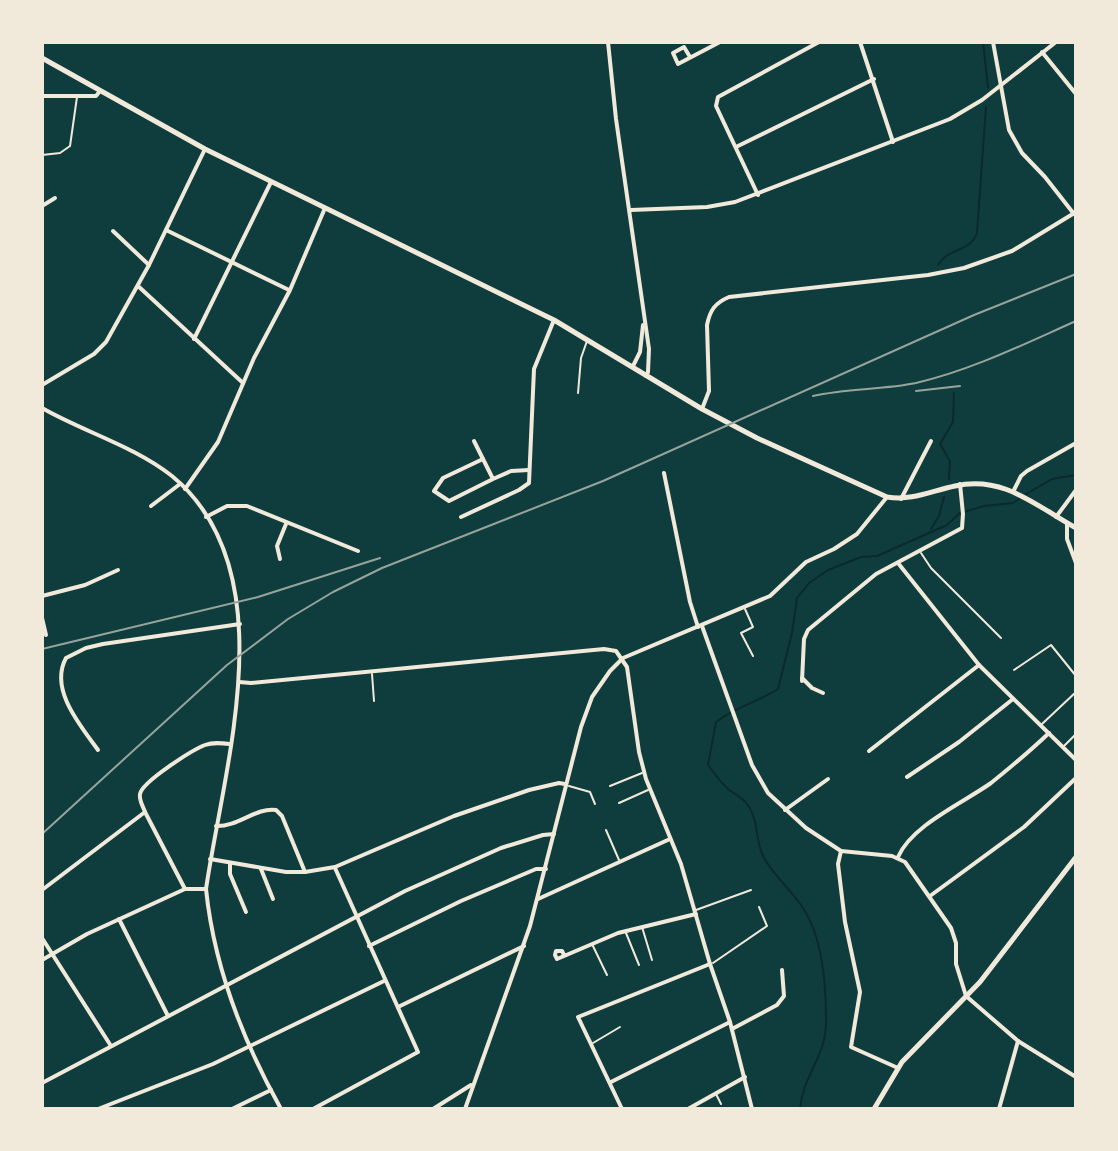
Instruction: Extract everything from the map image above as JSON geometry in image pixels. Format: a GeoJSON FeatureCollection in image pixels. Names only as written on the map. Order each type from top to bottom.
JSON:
{"type":"FeatureCollection","features":[{"type":"Feature","properties":{"kind":"main road"},"geometry":{"type":"LineString","coordinates":[[42,58],[205,149],[554,320],[702,409],[778,448],[887,497],[919,497],[960,484],[985,483],[1015,491],[1076,528]]}},
{"type":"Feature","properties":{"kind":"main road"},"geometry":{"type":"LineString","coordinates":[[874,1109],[898,1068],[997,962],[1076,857]]}},
{"type":"Feature","properties":{"kind":"street"},"geometry":{"type":"LineString","coordinates":[[608,42],[649,359],[646,376]]}},
{"type":"Feature","properties":{"kind":"street"},"geometry":{"type":"LineString","coordinates":[[690,57],[684,47],[673,53],[678,64],[720,42]]}},
{"type":"Feature","properties":{"kind":"street"},"geometry":{"type":"LineString","coordinates":[[758,195],[716,106],[718,97],[819,42]]}},
{"type":"Feature","properties":{"kind":"street"},"geometry":{"type":"LineString","coordinates":[[860,42],[893,142]]}},
{"type":"Feature","properties":{"kind":"street"},"geometry":{"type":"LineString","coordinates":[[702,409],[709,391],[707,325],[709,315],[719,301],[729,297],[928,275],[964,268],[1012,251],[1075,213],[1017,145],[1006,122],[993,42]]}},
{"type":"Feature","properties":{"kind":"street"},"geometry":{"type":"LineString","coordinates":[[631,210],[721,205],[758,195],[893,142],[950,119],[1056,42]]}},
{"type":"Feature","properties":{"kind":"street"},"geometry":{"type":"LineString","coordinates":[[1042,52],[1076,94]]}},
{"type":"Feature","properties":{"kind":"street"},"geometry":{"type":"LineString","coordinates":[[735,147],[874,79]]}},
{"type":"Feature","properties":{"kind":"street"},"geometry":{"type":"LineString","coordinates":[[42,96],[96,96],[100,91]]}},
{"type":"Feature","properties":{"kind":"street"},"geometry":{"type":"LineString","coordinates":[[42,385],[101,348],[149,265],[205,149]]}},
{"type":"Feature","properties":{"kind":"street"},"geometry":{"type":"LineString","coordinates":[[194,339],[271,182]]}},
{"type":"Feature","properties":{"kind":"street"},"geometry":{"type":"LineString","coordinates":[[42,206],[55,198]]}},
{"type":"Feature","properties":{"kind":"street"},"geometry":{"type":"LineString","coordinates":[[185,489],[218,442],[325,208]]}},
{"type":"Feature","properties":{"kind":"street"},"geometry":{"type":"LineString","coordinates":[[166,230],[290,290]]}},
{"type":"Feature","properties":{"kind":"street"},"geometry":{"type":"LineString","coordinates":[[113,231],[149,265]]}},
{"type":"Feature","properties":{"kind":"street"},"geometry":{"type":"LineString","coordinates":[[138,286],[243,383]]}},
{"type":"Feature","properties":{"kind":"street"},"geometry":{"type":"LineString","coordinates":[[632,367],[640,352],[644,319]]}},
{"type":"Feature","properties":{"kind":"street"},"geometry":{"type":"LineString","coordinates":[[461,517],[529,483],[534,369],[554,320]]}},
{"type":"Feature","properties":{"kind":"street"},"geometry":{"type":"LineString","coordinates":[[42,408],[131,451],[180,484],[220,541],[234,585],[240,622],[239,682],[206,889],[210,929],[250,1045],[281,1109]]}},
{"type":"Feature","properties":{"kind":"street"},"geometry":{"type":"LineString","coordinates":[[474,441],[493,479]]}},
{"type":"Feature","properties":{"kind":"street"},"geometry":{"type":"LineString","coordinates":[[901,499],[931,441]]}},
{"type":"Feature","properties":{"kind":"street"},"geometry":{"type":"LineString","coordinates":[[1015,491],[1017,482],[1027,471],[1076,443]]}},
{"type":"Feature","properties":{"kind":"street"},"geometry":{"type":"LineString","coordinates":[[483,459],[443,478],[434,491],[449,501],[511,471],[529,470]]}},
{"type":"Feature","properties":{"kind":"street"},"geometry":{"type":"LineString","coordinates":[[664,473],[690,602],[734,718],[768,793],[806,828],[841,851],[897,858],[911,868],[955,937],[956,964],[966,996],[1018,1041],[1076,1077]]}},
{"type":"Feature","properties":{"kind":"street"},"geometry":{"type":"LineString","coordinates":[[151,506],[180,484]]}},
{"type":"Feature","properties":{"kind":"street"},"geometry":{"type":"LineString","coordinates":[[823,693],[802,679],[804,639],[808,630],[876,574],[958,532],[963,524],[960,484]]}},
{"type":"Feature","properties":{"kind":"street"},"geometry":{"type":"LineString","coordinates":[[1056,517],[1076,490]]}},
{"type":"Feature","properties":{"kind":"street"},"geometry":{"type":"LineString","coordinates":[[465,1109],[524,946],[547,869],[565,784],[587,707],[601,684],[623,658],[770,596],[806,562],[857,534],[887,497]]}},
{"type":"Feature","properties":{"kind":"street"},"geometry":{"type":"LineString","coordinates":[[206,517],[237,504],[358,551]]}},
{"type":"Feature","properties":{"kind":"street"},"geometry":{"type":"LineString","coordinates":[[280,559],[277,546],[286,523]]}},
{"type":"Feature","properties":{"kind":"street"},"geometry":{"type":"LineString","coordinates":[[1067,523],[1067,539],[1076,563]]}},
{"type":"Feature","properties":{"kind":"street"},"geometry":{"type":"LineString","coordinates":[[898,563],[979,665],[1076,760]]}},
{"type":"Feature","properties":{"kind":"street"},"geometry":{"type":"LineString","coordinates":[[42,596],[85,585],[118,570]]}},
{"type":"Feature","properties":{"kind":"street"},"geometry":{"type":"LineString","coordinates":[[42,618],[46,635]]}},
{"type":"Feature","properties":{"kind":"street"},"geometry":{"type":"LineString","coordinates":[[98,750],[77,721],[61,684],[62,665],[66,658],[74,652],[103,644],[240,622]]}},
{"type":"Feature","properties":{"kind":"street"},"geometry":{"type":"LineString","coordinates":[[239,682],[604,649],[616,651],[623,658],[630,681],[644,772],[671,838],[695,912],[730,1022],[752,1109]]}},
{"type":"Feature","properties":{"kind":"street"},"geometry":{"type":"LineString","coordinates":[[869,751],[979,665]]}},
{"type":"Feature","properties":{"kind":"street"},"geometry":{"type":"LineString","coordinates":[[907,777],[950,749],[1013,699]]}},
{"type":"Feature","properties":{"kind":"street"},"geometry":{"type":"LineString","coordinates":[[897,858],[904,845],[921,829],[1005,772],[1049,733]]}},
{"type":"Feature","properties":{"kind":"street"},"geometry":{"type":"LineString","coordinates":[[185,889],[140,797],[147,783],[196,749],[211,743],[230,744]]}},
{"type":"Feature","properties":{"kind":"street"},"geometry":{"type":"LineString","coordinates":[[930,896],[1016,834],[1076,778]]}},
{"type":"Feature","properties":{"kind":"street"},"geometry":{"type":"LineString","coordinates":[[785,810],[828,779]]}},
{"type":"Feature","properties":{"kind":"street"},"geometry":{"type":"LineString","coordinates":[[210,859],[261,869],[305,872],[335,867],[454,816],[529,790],[565,784]]}},
{"type":"Feature","properties":{"kind":"street"},"geometry":{"type":"LineString","coordinates":[[216,826],[234,825],[267,810],[276,810],[282,816],[305,872]]}},
{"type":"Feature","properties":{"kind":"street"},"geometry":{"type":"LineString","coordinates":[[42,890],[145,812]]}},
{"type":"Feature","properties":{"kind":"street"},"geometry":{"type":"LineString","coordinates":[[42,1083],[357,916],[501,848],[554,834]]}},
{"type":"Feature","properties":{"kind":"street"},"geometry":{"type":"LineString","coordinates":[[538,899],[671,838]]}},
{"type":"Feature","properties":{"kind":"street"},"geometry":{"type":"LineString","coordinates":[[841,851],[838,864],[845,922],[860,992],[851,1047],[898,1068]]}},
{"type":"Feature","properties":{"kind":"street"},"geometry":{"type":"LineString","coordinates":[[230,863],[230,874],[246,912]]}},
{"type":"Feature","properties":{"kind":"street"},"geometry":{"type":"LineString","coordinates":[[313,1109],[418,1052],[335,867]]}},
{"type":"Feature","properties":{"kind":"street"},"geometry":{"type":"LineString","coordinates":[[261,869],[273,899]]}},
{"type":"Feature","properties":{"kind":"street"},"geometry":{"type":"LineString","coordinates":[[369,946],[461,901],[536,869],[547,869]]}},
{"type":"Feature","properties":{"kind":"street"},"geometry":{"type":"LineString","coordinates":[[42,960],[119,919],[185,889],[206,889]]}},
{"type":"Feature","properties":{"kind":"street"},"geometry":{"type":"LineString","coordinates":[[564,955],[625,931],[695,912]]}},
{"type":"Feature","properties":{"kind":"street"},"geometry":{"type":"LineString","coordinates":[[119,919],[168,1016]]}},
{"type":"Feature","properties":{"kind":"street"},"geometry":{"type":"LineString","coordinates":[[42,938],[111,1046]]}},
{"type":"Feature","properties":{"kind":"street"},"geometry":{"type":"LineString","coordinates":[[398,1007],[524,946]]}},
{"type":"Feature","properties":{"kind":"street"},"geometry":{"type":"LineString","coordinates":[[622,1109],[578,1017],[710,964]]}},
{"type":"Feature","properties":{"kind":"street"},"geometry":{"type":"LineString","coordinates":[[732,1029],[777,1005],[784,996],[782,970]]}},
{"type":"Feature","properties":{"kind":"street"},"geometry":{"type":"LineString","coordinates":[[98,1109],[213,1064],[385,980]]}},
{"type":"Feature","properties":{"kind":"street"},"geometry":{"type":"LineString","coordinates":[[611,1082],[730,1022]]}},
{"type":"Feature","properties":{"kind":"street"},"geometry":{"type":"LineString","coordinates":[[999,1109],[1018,1041]]}},
{"type":"Feature","properties":{"kind":"street"},"geometry":{"type":"LineString","coordinates":[[688,1109],[745,1077]]}},
{"type":"Feature","properties":{"kind":"street"},"geometry":{"type":"LineString","coordinates":[[433,1109],[473,1084]]}},
{"type":"Feature","properties":{"kind":"street"},"geometry":{"type":"LineString","coordinates":[[232,1109],[271,1090]]}},
{"type":"Feature","properties":{"kind":"lane"},"geometry":{"type":"LineString","coordinates":[[42,155],[60,153],[70,146],[77,97]]}},
{"type":"Feature","properties":{"kind":"lane"},"geometry":{"type":"LineString","coordinates":[[578,393],[581,358],[588,340]]}},
{"type":"Feature","properties":{"kind":"lane"},"geometry":{"type":"LineString","coordinates":[[920,552],[940,577],[1001,638]]}},
{"type":"Feature","properties":{"kind":"lane"},"geometry":{"type":"LineString","coordinates":[[745,608],[753,627],[741,633],[753,656]]}},
{"type":"Feature","properties":{"kind":"lane"},"geometry":{"type":"LineString","coordinates":[[1014,670],[1051,645],[1076,676]]}},
{"type":"Feature","properties":{"kind":"lane"},"geometry":{"type":"LineString","coordinates":[[372,672],[374,701]]}},
{"type":"Feature","properties":{"kind":"lane"},"geometry":{"type":"LineString","coordinates":[[1041,725],[1076,692]]}},
{"type":"Feature","properties":{"kind":"lane"},"geometry":{"type":"LineString","coordinates":[[1063,747],[1076,734]]}},
{"type":"Feature","properties":{"kind":"lane"},"geometry":{"type":"LineString","coordinates":[[610,786],[644,772]]}},
{"type":"Feature","properties":{"kind":"lane"},"geometry":{"type":"LineString","coordinates":[[565,784],[590,792],[595,804]]}},
{"type":"Feature","properties":{"kind":"lane"},"geometry":{"type":"LineString","coordinates":[[619,803],[651,789]]}},
{"type":"Feature","properties":{"kind":"lane"},"geometry":{"type":"LineString","coordinates":[[606,830],[619,861]]}},
{"type":"Feature","properties":{"kind":"lane"},"geometry":{"type":"LineString","coordinates":[[695,912],[751,890]]}},
{"type":"Feature","properties":{"kind":"lane"},"geometry":{"type":"LineString","coordinates":[[710,964],[767,926],[759,907]]}},
{"type":"Feature","properties":{"kind":"lane"},"geometry":{"type":"LineString","coordinates":[[641,926],[652,960]]}},
{"type":"Feature","properties":{"kind":"lane"},"geometry":{"type":"LineString","coordinates":[[625,931],[639,965]]}},
{"type":"Feature","properties":{"kind":"lane"},"geometry":{"type":"LineString","coordinates":[[592,944],[607,975]]}},
{"type":"Feature","properties":{"kind":"lane"},"geometry":{"type":"LineString","coordinates":[[592,1044],[620,1027]]}},
{"type":"Feature","properties":{"kind":"lane"},"geometry":{"type":"LineString","coordinates":[[715,1093],[721,1104]]}},
{"type":"Feature","properties":{"kind":"lane"},"geometry":{"type":"LineString","coordinates":[[699,1103],[702,1109]]}},
{"type":"Feature","properties":{"kind":"waterway"},"geometry":{"type":"LineString","coordinates":[[983,42],[988,88]]}},
{"type":"Feature","properties":{"kind":"waterway"},"geometry":{"type":"LineString","coordinates":[[938,265],[947,255],[969,244],[977,233],[986,107]]}},
{"type":"Feature","properties":{"kind":"waterway"},"geometry":{"type":"LineString","coordinates":[[949,479],[950,461],[940,444],[953,422],[954,393]]}},
{"type":"Feature","properties":{"kind":"waterway"},"geometry":{"type":"LineString","coordinates":[[1026,494],[1052,479],[1076,475]]}},
{"type":"Feature","properties":{"kind":"waterway"},"geometry":{"type":"LineString","coordinates":[[931,529],[939,516],[944,497]]}},
{"type":"Feature","properties":{"kind":"waterway"},"geometry":{"type":"LineString","coordinates":[[800,1109],[805,1086],[825,1035],[825,992],[819,946],[801,905],[763,856],[751,810],[708,765],[716,722],[778,689],[797,598],[809,583],[828,570],[861,557],[877,556],[947,525],[960,513],[984,506],[1013,503],[1021,498]]}},
{"type":"Feature","properties":{"kind":"railway"},"geometry":{"type":"LineString","coordinates":[[42,834],[227,665],[288,619],[333,592],[382,568],[603,481],[974,315],[1076,274]]}},
{"type":"Feature","properties":{"kind":"railway"},"geometry":{"type":"LineString","coordinates":[[813,396],[937,378],[998,356],[1076,321]]}},
{"type":"Feature","properties":{"kind":"railway"},"geometry":{"type":"LineString","coordinates":[[916,391],[960,386]]}},
{"type":"Feature","properties":{"kind":"railway"},"geometry":{"type":"LineString","coordinates":[[42,649],[258,597],[380,558]]}}]}
